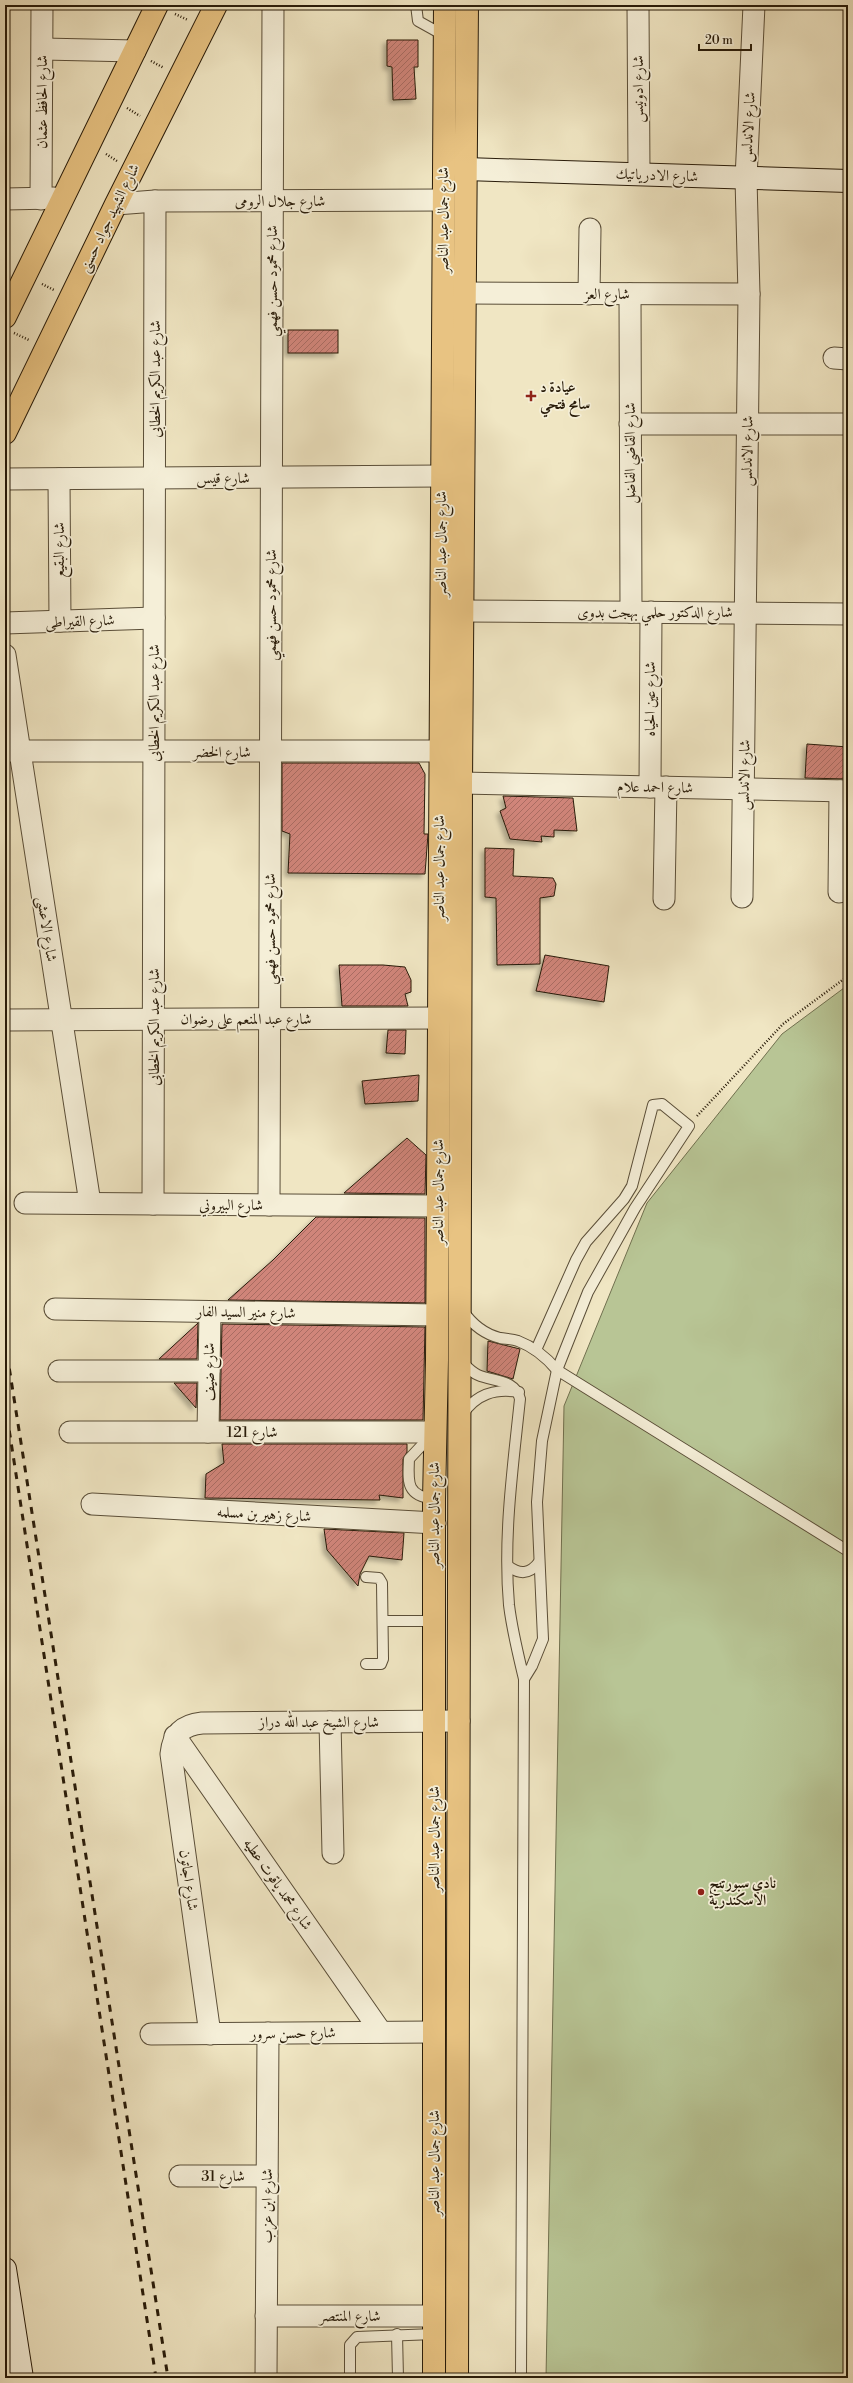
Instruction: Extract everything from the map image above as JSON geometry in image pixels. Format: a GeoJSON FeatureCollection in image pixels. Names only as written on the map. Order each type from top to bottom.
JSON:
{"type":"FeatureCollection","features":[{"type":"Feature","properties":{"kind":"main road","name":"شارع الشهيد جواد حسنى"},"geometry":{"type":"LineString","coordinates":[[5,433],[116,204],[216,5]]}},
{"type":"Feature","properties":{"kind":"main road","name":"شارع جمال عبد الناصر"},"geometry":{"type":"LineString","coordinates":[[434,2378],[434,1435],[437,1360],[445,5]]}},
{"type":"Feature","properties":{"kind":"main road","name":"شارع جمال عبد الناصر"},"geometry":{"type":"LineString","coordinates":[[457,2378],[461,1308],[461,783],[468,5]]}},
{"type":"Feature","properties":{"kind":"main road"},"geometry":{"type":"LineString","coordinates":[[8,324],[25,276],[88,145],[135,51],[164,8]]}},
{"type":"Feature","properties":{"kind":"main road"},"geometry":{"type":"LineString","coordinates":[[437,1360],[460,1360]]}},
{"type":"Feature","properties":{"kind":"street","name":"شارع الحافظ عثمان"},"geometry":{"type":"LineString","coordinates":[[41,199],[42,5]]}},
{"type":"Feature","properties":{"kind":"street","name":"شارع محمود حسن فهمي"},"geometry":{"type":"LineString","coordinates":[[269,1205],[273,5]]}},
{"type":"Feature","properties":{"kind":"street","name":"شارع ادونيس"},"geometry":{"type":"LineString","coordinates":[[638,5],[639,173]]}},
{"type":"Feature","properties":{"kind":"street","name":"شارع الاندلس"},"geometry":{"type":"LineString","coordinates":[[742,897],[749,294],[746,179],[754,5]]}},
{"type":"Feature","properties":{"kind":"street"},"geometry":{"type":"LineString","coordinates":[[42,49],[135,51]]}},
{"type":"Feature","properties":{"kind":"street","name":"شارع الادرياتيك"},"geometry":{"type":"LineString","coordinates":[[466,169],[639,173],[746,179],[848,181]]}},
{"type":"Feature","properties":{"kind":"street"},"geometry":{"type":"LineString","coordinates":[[5,199],[63,198]]}},
{"type":"Feature","properties":{"kind":"street","name":"شارع جلال الرومى"},"geometry":{"type":"LineString","coordinates":[[116,204],[155,201],[443,200]]}},
{"type":"Feature","properties":{"kind":"street","name":"شارع عبد الكريم الخطابى"},"geometry":{"type":"LineString","coordinates":[[153,1204],[155,201]]}},
{"type":"Feature","properties":{"kind":"street"},"geometry":{"type":"LineString","coordinates":[[589,294],[590,229]]}},
{"type":"Feature","properties":{"kind":"street","name":"شارع العز"},"geometry":{"type":"LineString","coordinates":[[465,293],[749,294]]}},
{"type":"Feature","properties":{"kind":"street","name":"شارع القاضي الفاضل"},"geometry":{"type":"LineString","coordinates":[[630,294],[630,424],[641,612]]}},
{"type":"Feature","properties":{"kind":"street"},"geometry":{"type":"LineString","coordinates":[[630,424],[848,424]]}},
{"type":"Feature","properties":{"kind":"street","name":"شارع قيس"},"geometry":{"type":"LineString","coordinates":[[5,479],[442,476]]}},
{"type":"Feature","properties":{"kind":"street","name":"شارع البقيع"},"geometry":{"type":"LineString","coordinates":[[59,479],[60,622]]}},
{"type":"Feature","properties":{"kind":"street","name":"شارع الدكتور حلمي بهجت بدوى"},"geometry":{"type":"LineString","coordinates":[[462,610],[848,614]]}},
{"type":"Feature","properties":{"kind":"street","name":"شارع عين الحياه"},"geometry":{"type":"LineString","coordinates":[[641,612],[658,787],[664,900]]}},
{"type":"Feature","properties":{"kind":"street","name":"شارع القيراطى"},"geometry":{"type":"LineString","coordinates":[[5,623],[154,618]]}},
{"type":"Feature","properties":{"kind":"street","name":"شارع الاعشى"},"geometry":{"type":"LineString","coordinates":[[5,655],[12,751],[61,1020],[90,1204]]}},
{"type":"Feature","properties":{"kind":"street","name":"شارع الخضر"},"geometry":{"type":"LineString","coordinates":[[12,751],[440,751]]}},
{"type":"Feature","properties":{"kind":"street","name":"شارع احمد علام"},"geometry":{"type":"LineString","coordinates":[[461,783],[844,791]]}},
{"type":"Feature","properties":{"kind":"street"},"geometry":{"type":"LineString","coordinates":[[839,892],[844,791]]}},
{"type":"Feature","properties":{"kind":"street","name":"شارع عبد المنعم على رضوان"},"geometry":{"type":"LineString","coordinates":[[6,1020],[438,1018]]}},
{"type":"Feature","properties":{"kind":"street","name":"شارع البيروني"},"geometry":{"type":"LineString","coordinates":[[25,1203],[437,1206]]}},
{"type":"Feature","properties":{"kind":"street","name":"شارع منير السيد الفار"},"geometry":{"type":"LineString","coordinates":[[55,1309],[437,1315]]}},
{"type":"Feature","properties":{"kind":"street","name":"شارع ضيف"},"geometry":{"type":"LineString","coordinates":[[208,1432],[210,1312]]}},
{"type":"Feature","properties":{"kind":"street"},"geometry":{"type":"LineString","coordinates":[[59,1371],[209,1370]]}},
{"type":"Feature","properties":{"kind":"street","name":"شارع 121"},"geometry":{"type":"LineString","coordinates":[[70,1432],[434,1435]]}},
{"type":"Feature","properties":{"kind":"street","name":"شارع زهير بن مسلمه"},"geometry":{"type":"LineString","coordinates":[[92,1504],[435,1523]]}},
{"type":"Feature","properties":{"kind":"street","name":"شارع الشيخ عبد الله دراز"},"geometry":{"type":"LineString","coordinates":[[178,1733],[190,1724],[202,1723],[459,1721]]}},
{"type":"Feature","properties":{"kind":"street"},"geometry":{"type":"LineString","coordinates":[[330,1722],[334,1853]]}},
{"type":"Feature","properties":{"kind":"street","name":"شارع محمد ياقوت عطيه"},"geometry":{"type":"LineString","coordinates":[[178,1733],[381,2032]]}},
{"type":"Feature","properties":{"kind":"street","name":"شارع اجاتون"},"geometry":{"type":"LineString","coordinates":[[178,1733],[171,1754],[210,2034]]}},
{"type":"Feature","properties":{"kind":"street","name":"شارع حسن سرور"},"geometry":{"type":"LineString","coordinates":[[151,2034],[434,2032]]}},
{"type":"Feature","properties":{"kind":"street","name":"شارع ابن عزب"},"geometry":{"type":"LineString","coordinates":[[266,2378],[268,2033]]}},
{"type":"Feature","properties":{"kind":"street","name":"شارع 31"},"geometry":{"type":"LineString","coordinates":[[180,2176],[267,2176]]}},
{"type":"Feature","properties":{"kind":"street"},"geometry":{"type":"LineString","coordinates":[[5,2274],[22,2378]]}},
{"type":"Feature","properties":{"kind":"street","name":"شارع المنتصر"},"geometry":{"type":"LineString","coordinates":[[266,2316],[434,2325]]}},
{"type":"Feature","properties":{"kind":"lane"},"geometry":{"type":"LineString","coordinates":[[416,5],[418,21],[444,36]]}},
{"type":"Feature","properties":{"kind":"lane"},"geometry":{"type":"LineString","coordinates":[[524,1679],[532,1666],[543,1639],[537,1502],[542,1441],[557,1370],[588,1292],[635,1208],[689,1126],[662,1104],[653,1105],[632,1186],[624,1199],[586,1242],[576,1260],[536,1350]]}},
{"type":"Feature","properties":{"kind":"lane"},"geometry":{"type":"LineString","coordinates":[[461,1308],[470,1321],[483,1331],[499,1338],[517,1340],[536,1350],[557,1370],[848,1551]]}},
{"type":"Feature","properties":{"kind":"lane"},"geometry":{"type":"LineString","coordinates":[[460,1360],[476,1374],[511,1384],[519,1392],[520,1399],[509,1504],[508,1566],[509,1604],[514,1642],[524,1679],[522,2378]]}},
{"type":"Feature","properties":{"kind":"lane"},"geometry":{"type":"LineString","coordinates":[[460,1416],[475,1400],[496,1390],[519,1392]]}},
{"type":"Feature","properties":{"kind":"lane"},"geometry":{"type":"LineString","coordinates":[[508,1566],[515,1572],[524,1573],[533,1570],[539,1562]]}},
{"type":"Feature","properties":{"kind":"lane"},"geometry":{"type":"LineString","coordinates":[[366,1577],[376,1577],[381,1580],[383,1622],[383,1661],[378,1664],[366,1664]]}},
{"type":"Feature","properties":{"kind":"lane"},"geometry":{"type":"LineString","coordinates":[[383,1622],[434,1621]]}},
{"type":"Feature","properties":{"kind":"lane"},"geometry":{"type":"LineString","coordinates":[[350,2378],[349,2350],[353,2340],[363,2335],[397,2334],[434,2325]]}},
{"type":"Feature","properties":{"kind":"lane"},"geometry":{"type":"LineString","coordinates":[[397,2334],[398,2378]]}},
{"type":"Feature","properties":{"kind":"path"},"geometry":{"type":"LineString","coordinates":[[164,8],[204,28]]}},
{"type":"Feature","properties":{"kind":"path"},"geometry":{"type":"LineString","coordinates":[[135,51],[180,78]]}},
{"type":"Feature","properties":{"kind":"path"},"geometry":{"type":"LineString","coordinates":[[111,99],[156,125]]}},
{"type":"Feature","properties":{"kind":"path"},"geometry":{"type":"LineString","coordinates":[[88,145],[134,169]]}},
{"type":"Feature","properties":{"kind":"path"},"geometry":{"type":"LineString","coordinates":[[25,276],[70,298]]}},
{"type":"Feature","properties":{"kind":"path"},"geometry":{"type":"LineString","coordinates":[[8,324],[46,348]]}},
{"type":"Feature","properties":{"kind":"path"},"geometry":{"type":"LineString","coordinates":[[689,1126],[783,1024],[848,976]]}},
{"type":"Feature","properties":{"kind":"green space","name":"نادي سبورتنج الاسكندرية"},"geometry":{"type":"Polygon","coordinates":[[[848,985],[848,2378],[546,2378],[564,1406],[647,1203],[782,1034],[848,985]]]}},
{"type":"Feature","properties":{"kind":"building"},"geometry":{"type":"Polygon","coordinates":[[[387,40],[418,40],[418,67],[414,67],[416,99],[393,100],[392,67],[387,66],[387,40]]]}},
{"type":"Feature","properties":{"kind":"building"},"geometry":{"type":"Polygon","coordinates":[[[288,330],[338,330],[338,353],[288,353],[288,330]]]}},
{"type":"Feature","properties":{"kind":"building"},"geometry":{"type":"Polygon","coordinates":[[[807,744],[848,747],[848,779],[805,778],[807,744]]]}},
{"type":"Feature","properties":{"kind":"building"},"geometry":{"type":"Polygon","coordinates":[[[282,763],[419,763],[425,774],[424,834],[428,834],[425,874],[288,873],[290,834],[282,831],[282,763]]]}},
{"type":"Feature","properties":{"kind":"building"},"geometry":{"type":"Polygon","coordinates":[[[503,796],[573,798],[577,831],[554,830],[554,837],[541,836],[542,842],[510,839],[500,811],[506,808],[503,796]]]}},
{"type":"Feature","properties":{"kind":"building"},"geometry":{"type":"Polygon","coordinates":[[[485,848],[514,849],[513,876],[553,878],[556,884],[554,896],[540,898],[540,964],[497,965],[496,898],[485,897],[485,848]]]}},
{"type":"Feature","properties":{"kind":"building"},"geometry":{"type":"Polygon","coordinates":[[[545,955],[609,966],[604,1002],[536,991],[545,955]]]}},
{"type":"Feature","properties":{"kind":"building"},"geometry":{"type":"Polygon","coordinates":[[[339,965],[383,965],[405,967],[411,980],[411,992],[405,994],[408,1006],[342,1006],[339,965]]]}},
{"type":"Feature","properties":{"kind":"building"},"geometry":{"type":"Polygon","coordinates":[[[388,1030],[406,1030],[405,1054],[386,1053],[388,1030]]]}},
{"type":"Feature","properties":{"kind":"building"},"geometry":{"type":"Polygon","coordinates":[[[419,1075],[418,1101],[365,1104],[362,1081],[419,1075]]]}},
{"type":"Feature","properties":{"kind":"building"},"geometry":{"type":"Polygon","coordinates":[[[407,1138],[426,1155],[425,1194],[344,1193],[407,1138]]]}},
{"type":"Feature","properties":{"kind":"building"},"geometry":{"type":"Polygon","coordinates":[[[316,1217],[425,1218],[425,1303],[228,1300],[273,1260],[316,1217]]]}},
{"type":"Feature","properties":{"kind":"building"},"geometry":{"type":"Polygon","coordinates":[[[198,1323],[197,1359],[159,1359],[198,1323]]]}},
{"type":"Feature","properties":{"kind":"building"},"geometry":{"type":"Polygon","coordinates":[[[222,1324],[425,1327],[423,1420],[220,1420],[222,1324]]]}},
{"type":"Feature","properties":{"kind":"building"},"geometry":{"type":"Polygon","coordinates":[[[488,1341],[520,1349],[513,1379],[487,1371],[488,1341]]]}},
{"type":"Feature","properties":{"kind":"building"},"geometry":{"type":"Polygon","coordinates":[[[174,1383],[197,1383],[196,1408],[174,1383]]]}},
{"type":"Feature","properties":{"kind":"building"},"geometry":{"type":"Polygon","coordinates":[[[222,1444],[407,1444],[407,1452],[403,1459],[403,1498],[379,1495],[380,1500],[205,1498],[206,1474],[224,1463],[222,1444]]]}},
{"type":"Feature","properties":{"kind":"building"},"geometry":{"type":"Polygon","coordinates":[[[324,1529],[404,1533],[402,1560],[369,1556],[360,1574],[358,1586],[327,1550],[324,1529]]]}},
{"type":"Feature","properties":{"kind":"railway"},"geometry":{"type":"LineString","coordinates":[[5,1341],[168,2378]]}},
{"type":"Feature","properties":{"kind":"railway"},"geometry":{"type":"LineString","coordinates":[[5,1403],[156,2378]]}},
{"type":"Feature","properties":{"kind":"place","name":"عيادة د سامح فتحي"},"geometry":{"type":"Point","coordinates":[531,396]}},
{"type":"Feature","properties":{"kind":"place","name":"نادي سبورتنج الاسكندرية"},"geometry":{"type":"Point","coordinates":[701,1892]}}]}
